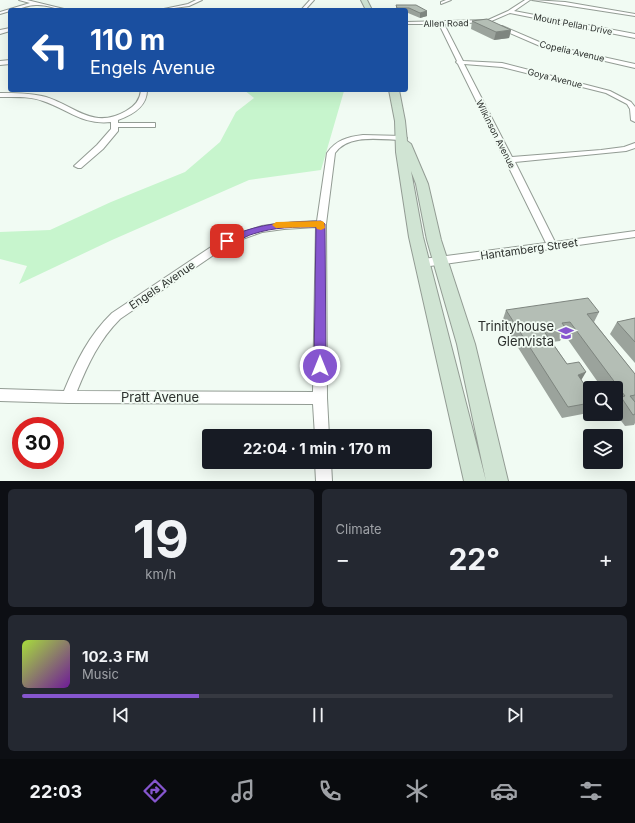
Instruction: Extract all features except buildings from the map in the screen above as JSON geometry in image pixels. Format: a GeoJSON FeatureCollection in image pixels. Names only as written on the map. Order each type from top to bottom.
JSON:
{"type":"FeatureCollection","features":[{"type":"Feature","properties":{"kind":"street"},"geometry":{"type":"LineString","coordinates":[[20,0],[57,8]]}},
{"type":"Feature","properties":{"kind":"street"},"geometry":{"type":"LineString","coordinates":[[17,8],[47,0]]}},
{"type":"Feature","properties":{"kind":"street"},"geometry":{"type":"LineString","coordinates":[[172,8],[189,5],[200,0]]}},
{"type":"Feature","properties":{"kind":"street"},"geometry":{"type":"LineString","coordinates":[[304,8],[312,0]]}},
{"type":"Feature","properties":{"kind":"street"},"geometry":{"type":"LineString","coordinates":[[443,2],[449,0]]}},
{"type":"Feature","properties":{"kind":"street","name":"Allen Road"},"geometry":{"type":"LineString","coordinates":[[408,23],[489,22],[510,12],[528,0]]}},
{"type":"Feature","properties":{"kind":"street"},"geometry":{"type":"LineString","coordinates":[[534,0],[571,4],[635,15]]}},
{"type":"Feature","properties":{"kind":"street","name":"Mount Pellan Drive"},"geometry":{"type":"LineString","coordinates":[[510,12],[635,36]]}},
{"type":"Feature","properties":{"kind":"street","name":"Copelia Avenue"},"geometry":{"type":"LineString","coordinates":[[489,22],[539,44],[635,66]]}},
{"type":"Feature","properties":{"kind":"street","name":"Wilkinson Avenue"},"geometry":{"type":"LineString","coordinates":[[441,23],[459,62],[552,245]]}},
{"type":"Feature","properties":{"kind":"street","name":"Goya Avenue"},"geometry":{"type":"LineString","coordinates":[[459,62],[496,63],[608,92],[629,103],[633,108],[635,120]]}},
{"type":"Feature","properties":{"kind":"street"},"geometry":{"type":"LineString","coordinates":[[115,122],[136,107],[144,96],[144,92]]}},
{"type":"Feature","properties":{"kind":"street"},"geometry":{"type":"LineString","coordinates":[[394,92],[403,138],[422,184],[434,240],[466,344],[497,481]]}},
{"type":"Feature","properties":{"kind":"street"},"geometry":{"type":"LineString","coordinates":[[0,96],[21,95],[43,99],[87,120],[152,125]]}},
{"type":"Feature","properties":{"kind":"street"},"geometry":{"type":"LineString","coordinates":[[78,166],[111,136],[115,130],[115,122]]}},
{"type":"Feature","properties":{"kind":"street"},"geometry":{"type":"LineString","coordinates":[[322,429],[320,398],[321,224],[331,153],[335,146],[345,140],[353,138],[403,138]]}},
{"type":"Feature","properties":{"kind":"street"},"geometry":{"type":"LineString","coordinates":[[403,138],[402,152],[416,238],[475,481]]}},
{"type":"Feature","properties":{"kind":"street"},"geometry":{"type":"LineString","coordinates":[[509,160],[612,151],[635,145]]}},
{"type":"Feature","properties":{"kind":"street","name":"Engels Avenue"},"geometry":{"type":"LineString","coordinates":[[68,397],[86,355],[97,336],[105,326],[122,312],[214,249],[240,235],[257,229],[275,225],[321,224]]}},
{"type":"Feature","properties":{"kind":"street","name":"Hantamberg Street"},"geometry":{"type":"LineString","coordinates":[[423,263],[635,234]]}},
{"type":"Feature","properties":{"kind":"street","name":"Pratt Avenue"},"geometry":{"type":"LineString","coordinates":[[0,395],[68,397],[320,398]]}},
{"type":"Feature","properties":{"kind":"street"},"geometry":{"type":"LineString","coordinates":[[323,469],[324,481]]}},
{"type":"Feature","properties":{"kind":"green space"},"geometry":{"type":"Polygon","coordinates":[[[246,92],[344,92],[321,170],[249,180],[112,240],[19,284],[27,266],[0,259],[0,232],[50,230],[111,202],[185,172],[220,142],[236,112],[254,98],[246,92]]]}},
{"type":"Feature","properties":{"kind":"slow traffic"},"geometry":{"type":"LineString","coordinates":[[276,225],[321,224],[321,228]]}},
{"type":"Feature","properties":{"kind":"place","name":"Trinityhouse Glenvista"},"geometry":{"type":"Point","coordinates":[566,333]}},
{"type":"Feature","properties":{"kind":"route"},"geometry":{"type":"LineString","coordinates":[[227,241],[257,229],[275,225],[321,224],[320,366]]}}]}
